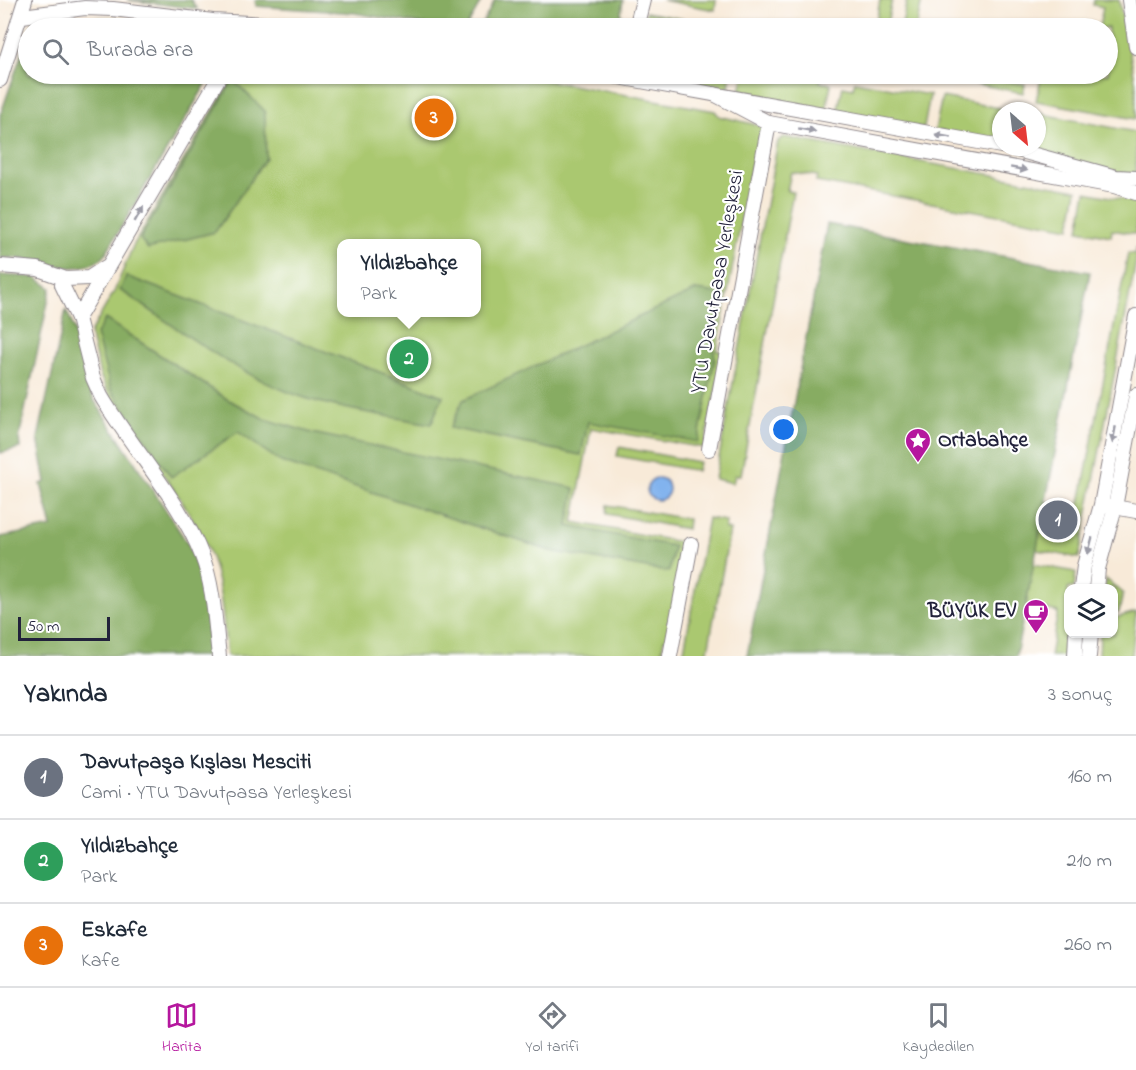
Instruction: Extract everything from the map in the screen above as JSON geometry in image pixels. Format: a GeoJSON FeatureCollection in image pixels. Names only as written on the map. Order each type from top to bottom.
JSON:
{"type":"FeatureCollection","features":[{"type":"Feature","properties":{"kind":"street"},"geometry":{"type":"LineString","coordinates":[[25,0],[22,16],[55,5],[113,9],[183,18]]}},
{"type":"Feature","properties":{"kind":"street"},"geometry":{"type":"LineString","coordinates":[[639,18],[644,0]]}},
{"type":"Feature","properties":{"kind":"street"},"geometry":{"type":"LineString","coordinates":[[1129,0],[1136,47]]}},
{"type":"Feature","properties":{"kind":"street"},"geometry":{"type":"LineString","coordinates":[[0,80],[18,28]]}},
{"type":"Feature","properties":{"kind":"street"},"geometry":{"type":"LineString","coordinates":[[78,318],[215,84]]}},
{"type":"Feature","properties":{"kind":"street"},"geometry":{"type":"LineString","coordinates":[[667,84],[992,144]]}},
{"type":"Feature","properties":{"kind":"street"},"geometry":{"type":"LineString","coordinates":[[714,94],[769,123],[1136,192]]}},
{"type":"Feature","properties":{"kind":"street","name":"YTU Davutpasa Yerleşkesi"},"geometry":{"type":"LineString","coordinates":[[709,449],[769,123]]}},
{"type":"Feature","properties":{"kind":"street"},"geometry":{"type":"LineString","coordinates":[[1039,156],[1116,177],[1136,178]]}},
{"type":"Feature","properties":{"kind":"street"},"geometry":{"type":"LineString","coordinates":[[0,266],[38,269],[66,279],[89,278],[110,264]]}},
{"type":"Feature","properties":{"kind":"street"},"geometry":{"type":"LineString","coordinates":[[62,285],[78,318],[93,378],[101,396],[186,525],[202,557],[211,592],[219,656]]}},
{"type":"Feature","properties":{"kind":"street"},"geometry":{"type":"LineString","coordinates":[[1082,584],[1084,566],[1101,505],[1136,316]]}},
{"type":"Feature","properties":{"kind":"street"},"geometry":{"type":"LineString","coordinates":[[1096,584],[1098,569],[1115,507],[1136,395]]}},
{"type":"Feature","properties":{"kind":"street"},"geometry":{"type":"LineString","coordinates":[[1101,505],[1136,511]]}},
{"type":"Feature","properties":{"kind":"street"},"geometry":{"type":"LineString","coordinates":[[670,656],[691,544]]}},
{"type":"Feature","properties":{"kind":"street"},"geometry":{"type":"LineString","coordinates":[[1075,656],[1076,638]]}},
{"type":"Feature","properties":{"kind":"street"},"geometry":{"type":"LineString","coordinates":[[1089,656],[1091,638]]}},
{"type":"Feature","properties":{"kind":"green space"},"geometry":{"type":"Polygon","coordinates":[[[127,0],[191,0],[197,9],[192,8],[127,0]]]}},
{"type":"Feature","properties":{"kind":"green space"},"geometry":{"type":"Polygon","coordinates":[[[255,0],[482,0],[472,18],[384,18],[354,13],[256,6],[255,0]]]}},
{"type":"Feature","properties":{"kind":"green space"},"geometry":{"type":"Polygon","coordinates":[[[495,0],[623,0],[620,18],[485,18],[495,0]]]}},
{"type":"Feature","properties":{"kind":"green space"},"geometry":{"type":"Polygon","coordinates":[[[662,0],[716,0],[715,10],[662,0]]]}},
{"type":"Feature","properties":{"kind":"green space"},"geometry":{"type":"Polygon","coordinates":[[[880,0],[892,0],[888,18],[877,18],[880,0]]]}},
{"type":"Feature","properties":{"kind":"green space"},"geometry":{"type":"Polygon","coordinates":[[[907,0],[922,0],[918,18],[903,18],[907,0]]]}},
{"type":"Feature","properties":{"kind":"green space"},"geometry":{"type":"Polygon","coordinates":[[[1094,0],[1119,0],[1136,84],[1136,119],[1036,101],[1040,84],[1118,84],[1118,18],[1101,18],[1103,7],[1093,5],[1094,0]]]}},
{"type":"Feature","properties":{"kind":"green space"},"geometry":{"type":"Polygon","coordinates":[[[646,12],[678,18],[644,18],[646,12]]]}},
{"type":"Feature","properties":{"kind":"green space"},"geometry":{"type":"Polygon","coordinates":[[[18,64],[18,84],[206,84],[103,258],[78,267],[53,266],[14,258],[0,258],[0,116],[18,64]]]}},
{"type":"Feature","properties":{"kind":"green space"},"geometry":{"type":"Polygon","coordinates":[[[228,84],[566,84],[715,111],[719,116],[762,126],[758,158],[753,157],[717,351],[724,352],[704,448],[591,428],[573,522],[686,543],[668,639],[664,639],[661,656],[227,656],[219,590],[209,552],[175,490],[120,413],[100,375],[90,333],[114,292],[133,246],[228,84]]]}},
{"type":"Feature","properties":{"kind":"green space"},"geometry":{"type":"Polygon","coordinates":[[[231,84],[237,84],[265,111],[266,158],[215,232],[148,249],[140,239],[231,84]]]}},
{"type":"Feature","properties":{"kind":"green space"},"geometry":{"type":"Polygon","coordinates":[[[681,84],[729,84],[728,93],[681,84]]]}},
{"type":"Feature","properties":{"kind":"green space"},"geometry":{"type":"Polygon","coordinates":[[[742,84],[831,84],[826,111],[739,95],[742,84]]]}},
{"type":"Feature","properties":{"kind":"green space"},"geometry":{"type":"Polygon","coordinates":[[[854,84],[871,84],[930,95],[924,128],[837,113],[843,86],[853,88],[854,84]]]}},
{"type":"Feature","properties":{"kind":"green space"},"geometry":{"type":"Polygon","coordinates":[[[976,84],[1025,84],[1023,93],[976,84]]]}},
{"type":"Feature","properties":{"kind":"green space"},"geometry":{"type":"Polygon","coordinates":[[[942,97],[992,107],[992,140],[935,130],[942,97]]]}},
{"type":"Feature","properties":{"kind":"green space"},"geometry":{"type":"Polygon","coordinates":[[[1046,115],[1136,132],[1136,174],[1116,173],[1046,153],[1046,115]]]}},
{"type":"Feature","properties":{"kind":"green space"},"geometry":{"type":"Polygon","coordinates":[[[784,137],[1077,190],[1070,228],[816,182],[817,176],[791,172],[787,191],[793,192],[741,475],[735,475],[733,483],[715,479],[778,141],[784,137]]]}},
{"type":"Feature","properties":{"kind":"green space"},"geometry":{"type":"Polygon","coordinates":[[[1086,192],[1136,202],[1136,234],[1112,230],[1111,236],[1079,230],[1086,192]]]}},
{"type":"Feature","properties":{"kind":"green space","name":"Ortabahçe"},"geometry":{"type":"Polygon","coordinates":[[[827,224],[1090,272],[1016,656],[747,656],[827,224]]]}},
{"type":"Feature","properties":{"kind":"green space"},"geometry":{"type":"Polygon","coordinates":[[[1136,247],[1136,262],[1079,558],[1036,550],[1041,528],[1071,533],[1075,511],[1045,506],[1046,502],[1079,508],[1128,253],[1135,254],[1136,247]]]}},
{"type":"Feature","properties":{"kind":"green space"},"geometry":{"type":"Polygon","coordinates":[[[0,275],[35,277],[51,288],[19,438],[20,448],[0,453],[0,275]]]}},
{"type":"Feature","properties":{"kind":"green space"},"geometry":{"type":"Polygon","coordinates":[[[126,276],[443,396],[431,424],[321,403],[256,378],[120,290],[126,276]]]}},
{"type":"Feature","properties":{"kind":"green space"},"geometry":{"type":"Polygon","coordinates":[[[696,290],[724,294],[713,345],[715,358],[698,442],[588,422],[581,455],[450,428],[463,400],[696,290]]]}},
{"type":"Feature","properties":{"kind":"green space"},"geometry":{"type":"Polygon","coordinates":[[[66,310],[75,332],[89,389],[94,400],[188,544],[200,576],[211,656],[0,656],[0,537],[52,527],[41,484],[46,482],[38,438],[66,310]]]}},
{"type":"Feature","properties":{"kind":"green space"},"geometry":{"type":"Polygon","coordinates":[[[105,319],[227,399],[265,419],[312,433],[575,488],[568,526],[674,546],[669,572],[550,551],[281,462],[238,432],[171,477],[111,390],[96,334],[105,319]]]}},
{"type":"Feature","properties":{"kind":"green space"},"geometry":{"type":"Polygon","coordinates":[[[619,447],[699,462],[697,471],[617,456],[619,447]]]}},
{"type":"Feature","properties":{"kind":"green space"},"geometry":{"type":"Polygon","coordinates":[[[608,505],[688,519],[687,529],[607,514],[608,505]]]}},
{"type":"Feature","properties":{"kind":"green space"},"geometry":{"type":"Polygon","coordinates":[[[708,518],[726,521],[725,529],[730,530],[707,656],[683,656],[708,518]]]}},
{"type":"Feature","properties":{"kind":"green space"},"geometry":{"type":"Polygon","coordinates":[[[1033,564],[1076,572],[1074,584],[1064,584],[1064,638],[1068,638],[1068,656],[1050,656],[1058,612],[1026,605],[1033,564]]]}},
{"type":"Feature","properties":{"kind":"green space"},"geometry":{"type":"Polygon","coordinates":[[[1118,589],[1123,593],[1118,612],[1118,589]]]}},
{"type":"Feature","properties":{"kind":"green space"},"geometry":{"type":"Polygon","coordinates":[[[1136,612],[1132,656],[1099,656],[1100,638],[1118,638],[1118,617],[1136,612]]]}},
{"type":"Feature","properties":{"kind":"water"},"geometry":{"type":"Polygon","coordinates":[[[654,478],[662,478],[669,485],[669,493],[662,500],[654,500],[647,493],[647,485],[654,478]]]}},
{"type":"Feature","properties":{"kind":"place","name":"Eskafe"},"geometry":{"type":"Point","coordinates":[434,118]}},
{"type":"Feature","properties":{"kind":"place","name":"Yıldızbahçe"},"geometry":{"type":"Point","coordinates":[409,359]}},
{"type":"Feature","properties":{"kind":"place","name":"Ortabahçe"},"geometry":{"type":"Point","coordinates":[918,464]}},
{"type":"Feature","properties":{"kind":"place","name":"Davutpaşa Kışlası Mesciti"},"geometry":{"type":"Point","coordinates":[1058,520]}},
{"type":"Feature","properties":{"kind":"place","name":"BÜYÜK EV"},"geometry":{"type":"Point","coordinates":[1036,635]}}]}
